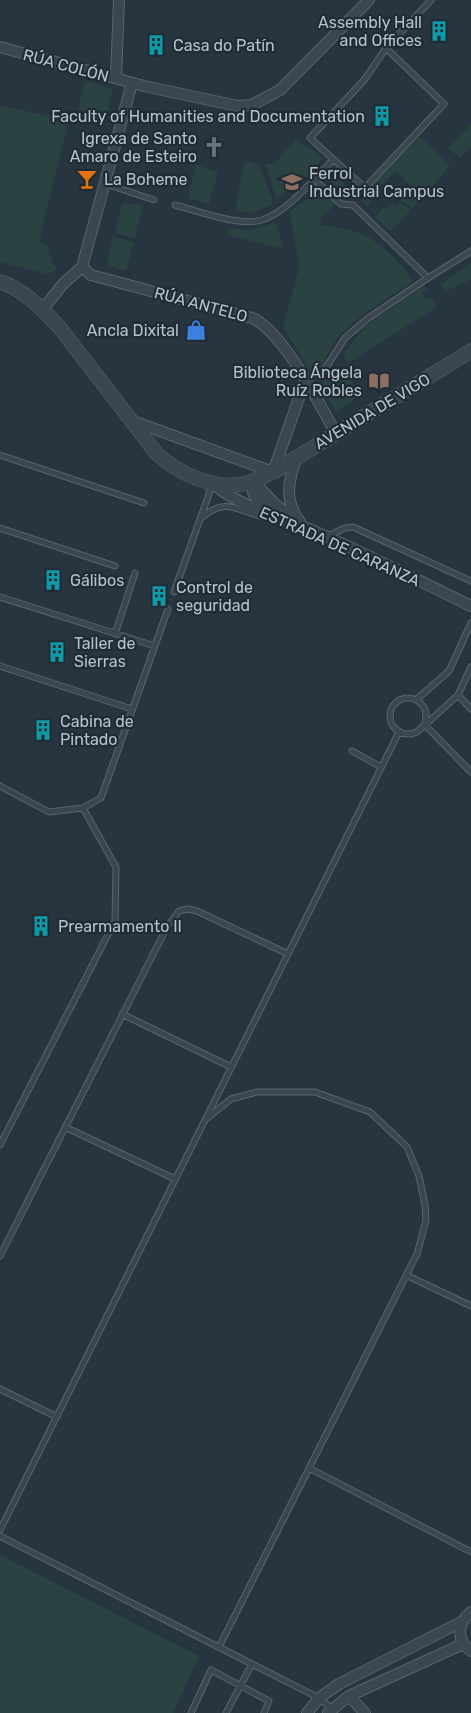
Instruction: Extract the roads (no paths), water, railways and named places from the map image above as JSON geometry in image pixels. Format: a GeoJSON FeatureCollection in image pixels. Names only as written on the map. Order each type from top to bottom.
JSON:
{"type":"FeatureCollection","features":[{"type":"Feature","properties":{"kind":"street"},"geometry":{"type":"LineString","coordinates":[[116,78],[119,0]]}},
{"type":"Feature","properties":{"kind":"street","name":"RÚA COLÓN"},"geometry":{"type":"LineString","coordinates":[[0,47],[132,83],[238,106],[252,105],[280,90],[369,0]]}},
{"type":"Feature","properties":{"kind":"street"},"geometry":{"type":"LineString","coordinates":[[43,309],[63,284],[82,267],[132,83]]}},
{"type":"Feature","properties":{"kind":"street","name":"RÚA ANTELO"},"geometry":{"type":"LineString","coordinates":[[82,267],[91,275],[255,319],[266,326],[279,341],[336,433]]}},
{"type":"Feature","properties":{"kind":"street","name":"AVENIDA DE VIGO"},"geometry":{"type":"LineString","coordinates":[[0,282],[43,309],[157,454],[170,466],[211,482],[242,484],[273,472],[471,351]]}},
{"type":"Feature","properties":{"kind":"street","name":"AVENIDA DE VIGO"},"geometry":{"type":"LineString","coordinates":[[273,472],[305,381]]}},
{"type":"Feature","properties":{"kind":"street"},"geometry":{"type":"LineString","coordinates":[[129,420],[273,472]]}},
{"type":"Feature","properties":{"kind":"street"},"geometry":{"type":"LineString","coordinates":[[297,457],[288,492],[293,509],[305,527]]}},
{"type":"Feature","properties":{"kind":"street"},"geometry":{"type":"LineString","coordinates":[[253,481],[275,504],[305,527]]}},
{"type":"Feature","properties":{"kind":"street"},"geometry":{"type":"LineString","coordinates":[[253,481],[254,495],[270,515]]}},
{"type":"Feature","properties":{"kind":"street","name":"ESTRADA DE CARANZA"},"geometry":{"type":"LineString","coordinates":[[211,482],[232,497],[270,515],[305,527],[471,606]]}},
{"type":"Feature","properties":{"kind":"street"},"geometry":{"type":"LineString","coordinates":[[306,1713],[319,1698],[360,1673],[462,1622],[471,1612]]}},
{"type":"Feature","properties":{"kind":"street"},"geometry":{"type":"LineString","coordinates":[[330,1711],[349,1696],[467,1647],[460,1630],[462,1622]]}},
{"type":"Feature","properties":{"kind":"street"},"geometry":{"type":"LineString","coordinates":[[349,1696],[365,1713]]}},
{"type":"Feature","properties":{"kind":"lane"},"geometry":{"type":"LineString","coordinates":[[386,48],[444,104],[365,188],[310,138],[365,79],[386,48],[431,0]]}},
{"type":"Feature","properties":{"kind":"lane"},"geometry":{"type":"LineString","coordinates":[[175,205],[241,221],[262,220],[278,211],[297,195],[333,160]]}},
{"type":"Feature","properties":{"kind":"lane"},"geometry":{"type":"LineString","coordinates":[[313,178],[341,204],[353,205],[428,278]]}},
{"type":"Feature","properties":{"kind":"lane"},"geometry":{"type":"LineString","coordinates":[[106,184],[154,200]]}},
{"type":"Feature","properties":{"kind":"lane"},"geometry":{"type":"LineString","coordinates":[[321,375],[345,338],[367,319],[471,251]]}},
{"type":"Feature","properties":{"kind":"lane"},"geometry":{"type":"LineString","coordinates":[[0,455],[144,502]]}},
{"type":"Feature","properties":{"kind":"lane"},"geometry":{"type":"LineString","coordinates":[[174,592],[209,494],[211,482]]}},
{"type":"Feature","properties":{"kind":"lane"},"geometry":{"type":"LineString","coordinates":[[200,519],[212,509],[223,506],[284,520]]}},
{"type":"Feature","properties":{"kind":"lane"},"geometry":{"type":"LineString","coordinates":[[325,537],[353,527],[471,581]]}},
{"type":"Feature","properties":{"kind":"lane"},"geometry":{"type":"LineString","coordinates":[[0,528],[115,566]]}},
{"type":"Feature","properties":{"kind":"lane"},"geometry":{"type":"LineString","coordinates":[[115,634],[135,573]]}},
{"type":"Feature","properties":{"kind":"lane"},"geometry":{"type":"LineString","coordinates":[[0,597],[155,646]]}},
{"type":"Feature","properties":{"kind":"lane"},"geometry":{"type":"LineString","coordinates":[[0,786],[49,812],[83,808],[100,798],[168,609]]}},
{"type":"Feature","properties":{"kind":"lane"},"geometry":{"type":"LineString","coordinates":[[417,699],[448,671],[471,622]]}},
{"type":"Feature","properties":{"kind":"lane"},"geometry":{"type":"LineString","coordinates":[[0,666],[132,709]]}},
{"type":"Feature","properties":{"kind":"lane"},"geometry":{"type":"LineString","coordinates":[[425,725],[427,714],[417,699],[411,697],[401,699],[392,707],[390,714],[392,724],[399,732],[411,734],[419,731],[458,695],[471,667]]}},
{"type":"Feature","properties":{"kind":"lane"},"geometry":{"type":"LineString","coordinates":[[458,695],[471,709]]}},
{"type":"Feature","properties":{"kind":"lane"},"geometry":{"type":"LineString","coordinates":[[425,725],[471,772]]}},
{"type":"Feature","properties":{"kind":"lane"},"geometry":{"type":"LineString","coordinates":[[0,1530],[399,732]]}},
{"type":"Feature","properties":{"kind":"lane"},"geometry":{"type":"LineString","coordinates":[[352,751],[381,767]]}},
{"type":"Feature","properties":{"kind":"lane"},"geometry":{"type":"LineString","coordinates":[[0,1145],[114,921],[116,867],[83,808]]}},
{"type":"Feature","properties":{"kind":"lane"},"geometry":{"type":"LineString","coordinates":[[0,1256],[167,927],[179,910],[196,911],[288,954]]}},
{"type":"Feature","properties":{"kind":"lane"},"geometry":{"type":"LineString","coordinates":[[122,1014],[231,1067]]}},
{"type":"Feature","properties":{"kind":"lane"},"geometry":{"type":"LineString","coordinates":[[205,1120],[231,1099],[257,1092],[315,1092],[370,1112],[407,1147],[419,1176],[426,1221],[417,1254],[219,1647]]}},
{"type":"Feature","properties":{"kind":"lane"},"geometry":{"type":"LineString","coordinates":[[65,1127],[176,1179]]}},
{"type":"Feature","properties":{"kind":"lane"},"geometry":{"type":"LineString","coordinates":[[406,1275],[471,1306]]}},
{"type":"Feature","properties":{"kind":"lane"},"geometry":{"type":"LineString","coordinates":[[0,1389],[57,1417]]}},
{"type":"Feature","properties":{"kind":"lane"},"geometry":{"type":"LineString","coordinates":[[309,1468],[471,1552]]}},
{"type":"Feature","properties":{"kind":"lane"},"geometry":{"type":"LineString","coordinates":[[0,1536],[319,1698],[330,1711]]}},
{"type":"Feature","properties":{"kind":"lane"},"geometry":{"type":"LineString","coordinates":[[226,1713],[252,1664]]}},
{"type":"Feature","properties":{"kind":"lane"},"geometry":{"type":"LineString","coordinates":[[190,1713],[211,1671],[269,1701],[264,1713]]}},
{"type":"Feature","properties":{"kind":"place","name":"Assembly Hall and Offices"},"geometry":{"type":"Point","coordinates":[439,31]}},
{"type":"Feature","properties":{"kind":"place","name":"Casa do Patín"},"geometry":{"type":"Point","coordinates":[156,45]}},
{"type":"Feature","properties":{"kind":"place","name":"Faculty of Humanities and Documentation"},"geometry":{"type":"Point","coordinates":[382,116]}},
{"type":"Feature","properties":{"kind":"place","name":"Igrexa de Santo Amaro de Esteiro"},"geometry":{"type":"Point","coordinates":[214,147]}},
{"type":"Feature","properties":{"kind":"place","name":"La Boheme"},"geometry":{"type":"Point","coordinates":[87,179]}},
{"type":"Feature","properties":{"kind":"place","name":"Ferrol Industrial Campus"},"geometry":{"type":"Point","coordinates":[292,182]}},
{"type":"Feature","properties":{"kind":"place","name":"Ancla Dixital"},"geometry":{"type":"Point","coordinates":[196,330]}},
{"type":"Feature","properties":{"kind":"place","name":"Biblioteca Ángela Ruíz Robles"},"geometry":{"type":"Point","coordinates":[379,381]}},
{"type":"Feature","properties":{"kind":"place","name":"Gálibos"},"geometry":{"type":"Point","coordinates":[53,580]}},
{"type":"Feature","properties":{"kind":"place","name":"Control de seguridad"},"geometry":{"type":"Point","coordinates":[159,596]}},
{"type":"Feature","properties":{"kind":"place","name":"Taller de Sierras"},"geometry":{"type":"Point","coordinates":[57,652]}},
{"type":"Feature","properties":{"kind":"place","name":"Cabina de Pintado"},"geometry":{"type":"Point","coordinates":[43,730]}},
{"type":"Feature","properties":{"kind":"place","name":"Prearmamento II"},"geometry":{"type":"Point","coordinates":[41,926]}}]}
